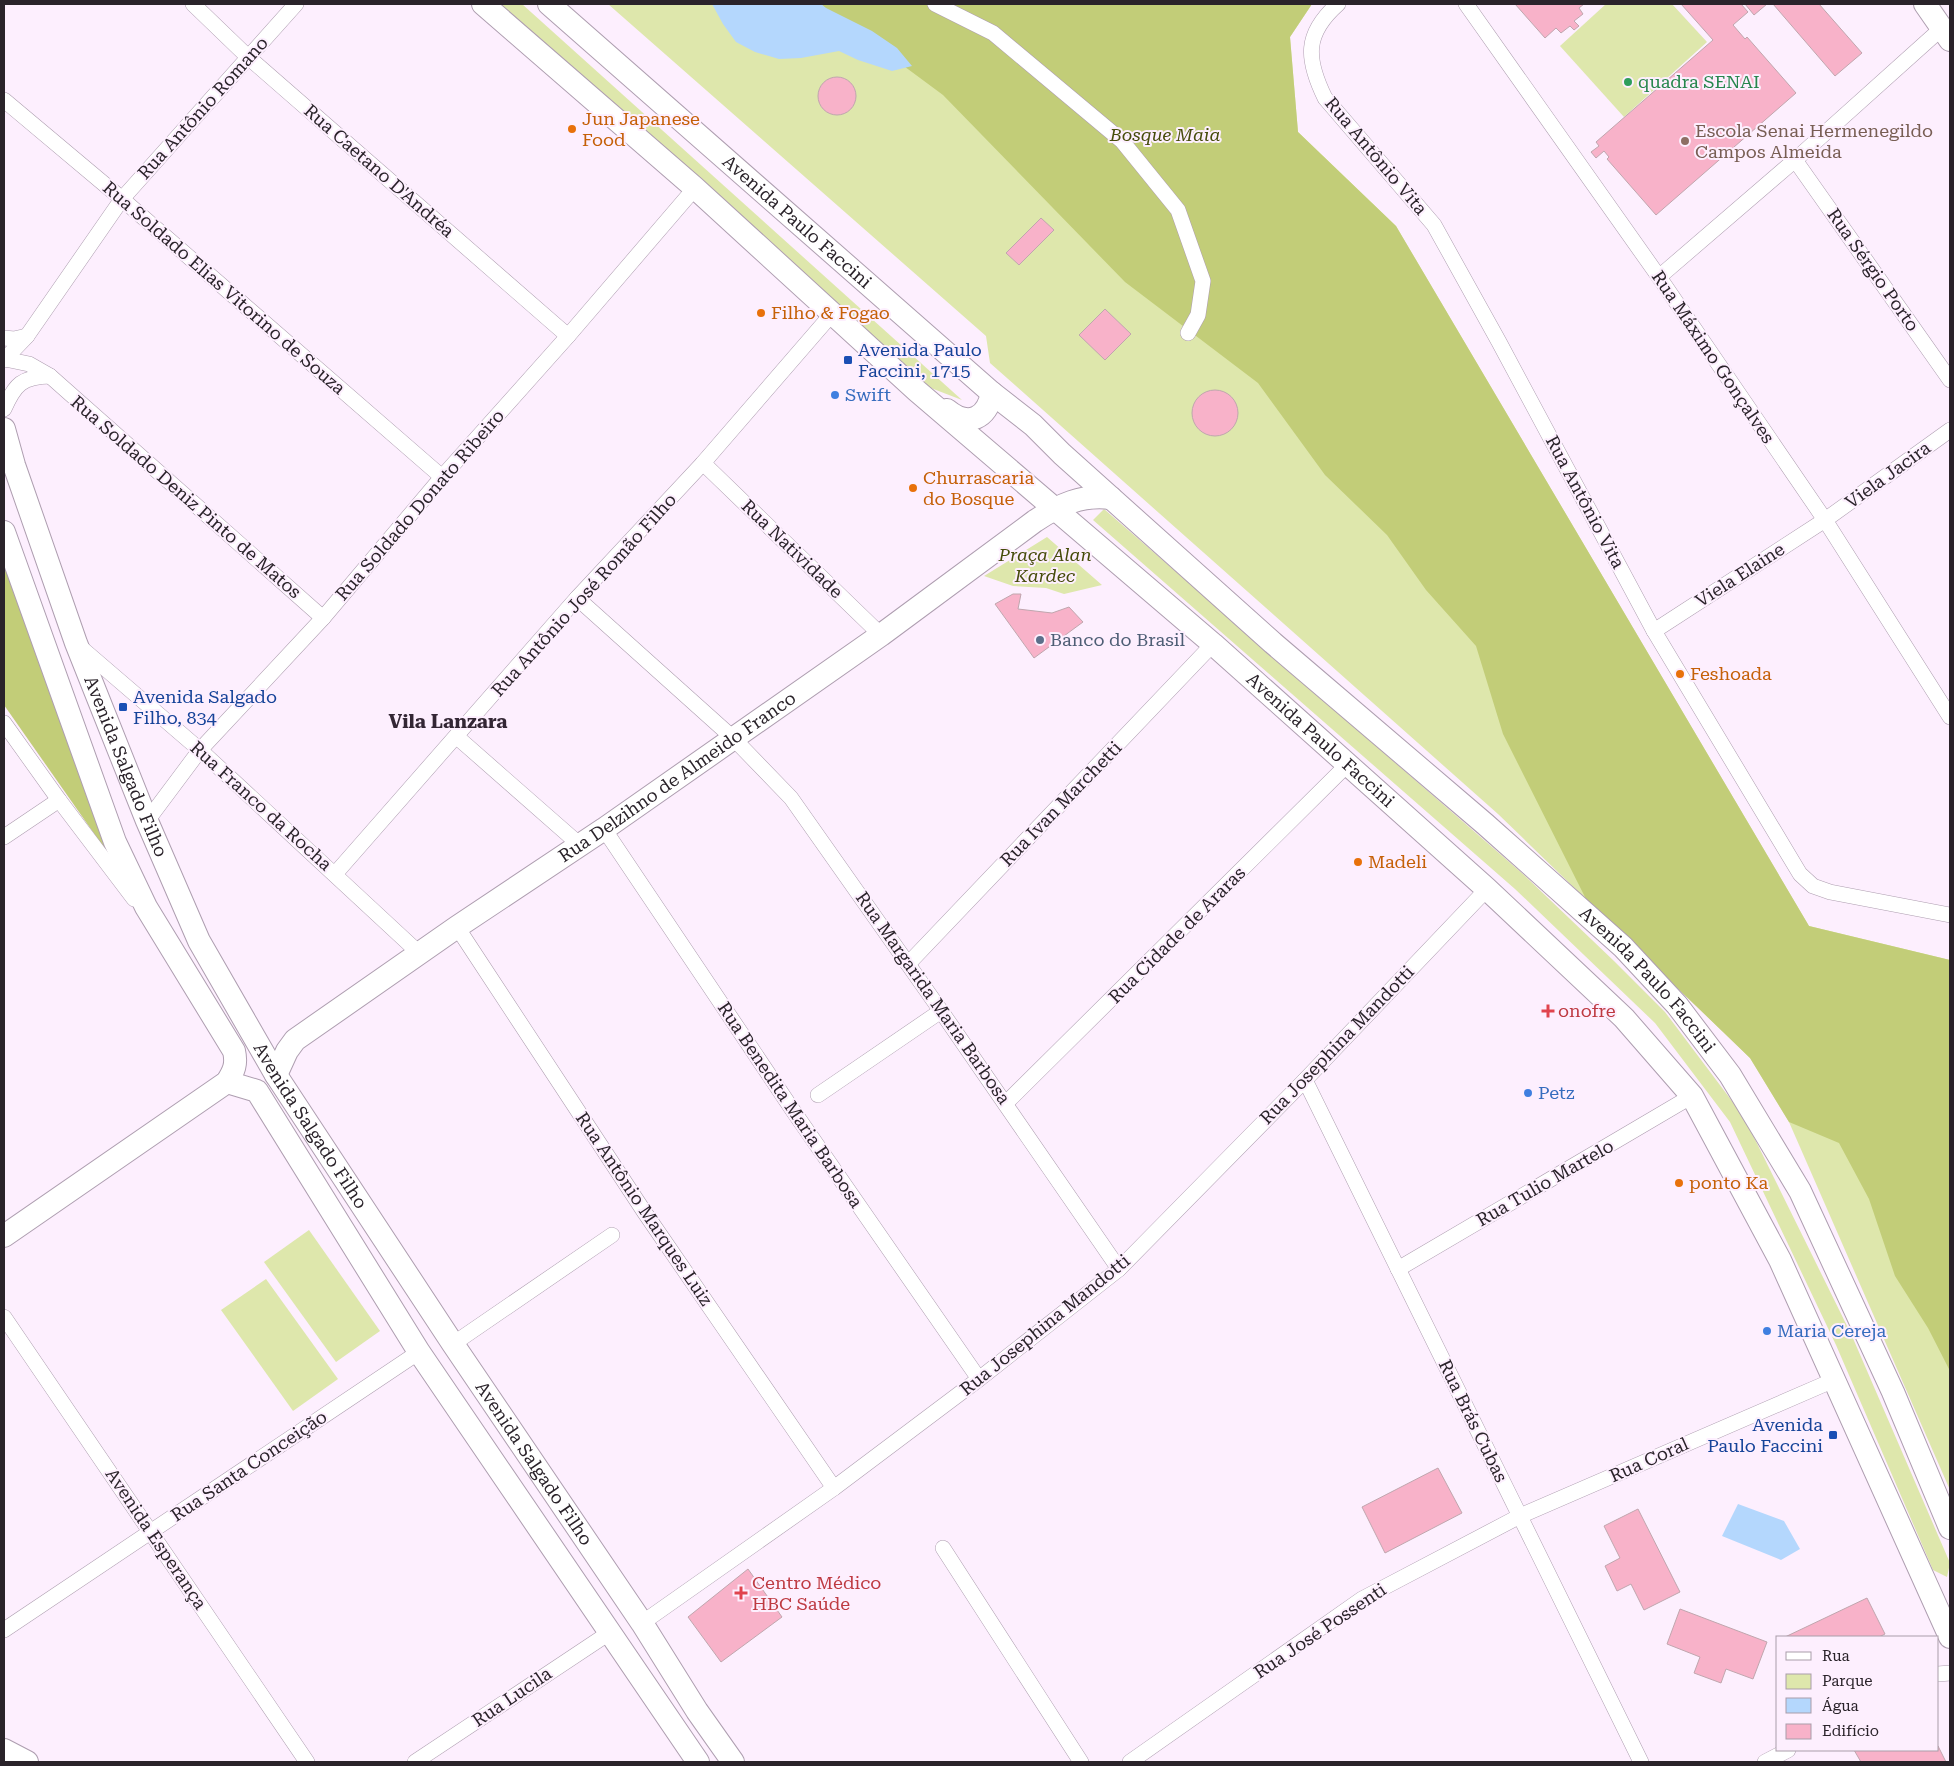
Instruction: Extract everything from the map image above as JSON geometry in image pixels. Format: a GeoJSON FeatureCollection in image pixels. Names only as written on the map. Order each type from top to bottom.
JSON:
{"type":"FeatureCollection","features":[{"type":"Feature","properties":{"kind":"main road","name":"Avenida Paulo Faccini"},"geometry":{"type":"LineString","coordinates":[[483,4],[695,188],[917,391],[1213,644],[1487,888],[1624,1018],[1692,1096],[1780,1260],[1950,1637]]}},
{"type":"Feature","properties":{"kind":"main road","name":"Avenida Paulo Faccini"},"geometry":{"type":"LineString","coordinates":[[549,4],[992,392],[1033,425],[1062,454],[1272,643],[1492,831],[1623,947],[1677,1005],[1730,1075],[1800,1191],[1893,1392],[1950,1528]]}},
{"type":"Feature","properties":{"kind":"main road"},"geometry":{"type":"LineString","coordinates":[[1925,4],[1946,34]]}},
{"type":"Feature","properties":{"kind":"main road"},"geometry":{"type":"LineString","coordinates":[[917,391],[929,394],[955,417],[964,419],[979,417],[989,406],[992,392]]}},
{"type":"Feature","properties":{"kind":"main road","name":"Avenida Salgado Filho"},"geometry":{"type":"LineString","coordinates":[[4,429],[9,465],[76,643],[147,821],[199,941],[276,1075],[453,1344],[642,1624],[697,1711],[733,1762]]}},
{"type":"Feature","properties":{"kind":"main road","name":"Rua Delzihno de Almeido Franco"},"geometry":{"type":"LineString","coordinates":[[276,1075],[287,1051],[295,1040],[457,927],[604,829],[881,635],[1055,508],[1082,498],[1101,496],[1111,498]]}},
{"type":"Feature","properties":{"kind":"main road","name":"Avenida Salgado Filho"},"geometry":{"type":"LineString","coordinates":[[4,532],[115,842],[146,907],[234,1051],[235,1067],[227,1082],[256,1091],[420,1352],[698,1762]]}},
{"type":"Feature","properties":{"kind":"main road"},"geometry":{"type":"LineString","coordinates":[[252,1033],[268,1039],[295,1040]]}},
{"type":"Feature","properties":{"kind":"main road"},"geometry":{"type":"LineString","coordinates":[[4,1236],[227,1082]]}},
{"type":"Feature","properties":{"kind":"main road"},"geometry":{"type":"LineString","coordinates":[[4,1750],[27,1762]]}},
{"type":"Feature","properties":{"kind":"street","name":"Rua Caetano D'Andréa"},"geometry":{"type":"LineString","coordinates":[[193,4],[248,58],[568,336]]}},
{"type":"Feature","properties":{"kind":"street","name":"Rua Antônio Romano"},"geometry":{"type":"LineString","coordinates":[[4,360],[27,336],[122,198],[296,4]]}},
{"type":"Feature","properties":{"kind":"street"},"geometry":{"type":"LineString","coordinates":[[935,4],[993,33],[1122,141],[1178,210],[1203,281],[1198,315],[1188,333]]}},
{"type":"Feature","properties":{"kind":"street","name":"Rua Antônio Vita"},"geometry":{"type":"LineString","coordinates":[[1338,4],[1320,23],[1313,36],[1310,48],[1319,86],[1325,98],[1434,225],[1654,631],[1800,874],[1813,886],[1830,892],[1950,915]]}},
{"type":"Feature","properties":{"kind":"street","name":"Rua Máximo Gonçalves"},"geometry":{"type":"LineString","coordinates":[[1466,4],[1659,277],[1825,520],[1950,717]]}},
{"type":"Feature","properties":{"kind":"street"},"geometry":{"type":"LineString","coordinates":[[1659,277],[1946,34]]}},
{"type":"Feature","properties":{"kind":"street","name":"Rua Soldado Elias Vitorino de Souza"},"geometry":{"type":"LineString","coordinates":[[4,100],[122,198],[442,477]]}},
{"type":"Feature","properties":{"kind":"street","name":"Rua Sérgio Porto"},"geometry":{"type":"LineString","coordinates":[[1795,160],[1950,380]]}},
{"type":"Feature","properties":{"kind":"street","name":"Rua Soldado Donato Ribeiro"},"geometry":{"type":"LineString","coordinates":[[147,821],[200,750],[323,618],[442,477],[568,336],[695,188]]}},
{"type":"Feature","properties":{"kind":"street","name":"Rua Antônio José Romão Filho"},"geometry":{"type":"LineString","coordinates":[[335,874],[577,598],[703,463],[832,314]]}},
{"type":"Feature","properties":{"kind":"street"},"geometry":{"type":"LineString","coordinates":[[4,338],[14,339],[27,336]]}},
{"type":"Feature","properties":{"kind":"street","name":"Rua Soldado Deniz Pinto de Matos"},"geometry":{"type":"LineString","coordinates":[[4,360],[29,364],[50,376],[323,618]]}},
{"type":"Feature","properties":{"kind":"street"},"geometry":{"type":"LineString","coordinates":[[4,409],[20,382],[37,376],[50,376]]}},
{"type":"Feature","properties":{"kind":"street","name":"Viela Jacira"},"geometry":{"type":"LineString","coordinates":[[1825,520],[1950,430]]}},
{"type":"Feature","properties":{"kind":"street","name":"Rua Natividade"},"geometry":{"type":"LineString","coordinates":[[703,463],[881,635]]}},
{"type":"Feature","properties":{"kind":"street","name":"Viela Elaine"},"geometry":{"type":"LineString","coordinates":[[1654,631],[1825,520]]}},
{"type":"Feature","properties":{"kind":"street","name":"Rua Margarida Maria Barbosa"},"geometry":{"type":"LineString","coordinates":[[577,598],[733,738],[792,798],[833,854],[1119,1269]]}},
{"type":"Feature","properties":{"kind":"street","name":"Rua Franco da Rocha"},"geometry":{"type":"LineString","coordinates":[[76,643],[200,750],[419,953]]}},
{"type":"Feature","properties":{"kind":"street","name":"Rua Ivan Marchetti"},"geometry":{"type":"LineString","coordinates":[[908,964],[1213,644]]}},
{"type":"Feature","properties":{"kind":"street"},"geometry":{"type":"LineString","coordinates":[[4,723],[59,800],[172,948]]}},
{"type":"Feature","properties":{"kind":"street"},"geometry":{"type":"LineString","coordinates":[[457,737],[580,845]]}},
{"type":"Feature","properties":{"kind":"street","name":"Rua Cidade de Araras"},"geometry":{"type":"LineString","coordinates":[[1006,1104],[1347,765]]}},
{"type":"Feature","properties":{"kind":"street"},"geometry":{"type":"LineString","coordinates":[[4,837],[59,800]]}},
{"type":"Feature","properties":{"kind":"street","name":"Rua Benedita Maria Barbosa"},"geometry":{"type":"LineString","coordinates":[[604,829],[794,1112],[979,1379]]}},
{"type":"Feature","properties":{"kind":"street","name":"Rua Josephina Mandotti"},"geometry":{"type":"LineString","coordinates":[[642,1624],[834,1488],[979,1379],[1119,1269],[1305,1080],[1487,888]]}},
{"type":"Feature","properties":{"kind":"street","name":"Rua Antônio Marques Luiz"},"geometry":{"type":"LineString","coordinates":[[457,927],[645,1213],[834,1488]]}},
{"type":"Feature","properties":{"kind":"street"},"geometry":{"type":"LineString","coordinates":[[818,1095],[942,1011]]}},
{"type":"Feature","properties":{"kind":"street","name":"Rua Brás Cubas"},"geometry":{"type":"LineString","coordinates":[[1305,1080],[1641,1762]]}},
{"type":"Feature","properties":{"kind":"street","name":"Rua Tulio Martelo"},"geometry":{"type":"LineString","coordinates":[[1398,1269],[1692,1096]]}},
{"type":"Feature","properties":{"kind":"street"},"geometry":{"type":"LineString","coordinates":[[453,1344],[612,1235]]}},
{"type":"Feature","properties":{"kind":"street","name":"Avenida Esperança"},"geometry":{"type":"LineString","coordinates":[[4,1317],[307,1762]]}},
{"type":"Feature","properties":{"kind":"street","name":"Rua Santa Conceição"},"geometry":{"type":"LineString","coordinates":[[4,1630],[420,1352]]}},
{"type":"Feature","properties":{"kind":"street","name":"Rua Coral"},"geometry":{"type":"LineString","coordinates":[[1520,1516],[1834,1380]]}},
{"type":"Feature","properties":{"kind":"street","name":"Rua José Possenti"},"geometry":{"type":"LineString","coordinates":[[1130,1762],[1362,1599],[1520,1516]]}},
{"type":"Feature","properties":{"kind":"street"},"geometry":{"type":"LineString","coordinates":[[943,1548],[1081,1762]]}},
{"type":"Feature","properties":{"kind":"street","name":"Rua Lucila"},"geometry":{"type":"LineString","coordinates":[[415,1762],[609,1632]]}},
{"type":"Feature","properties":{"kind":"street"},"geometry":{"type":"LineString","coordinates":[[1765,1762],[1786,1751]]}},
{"type":"Feature","properties":{"kind":"green space"},"geometry":{"type":"Polygon","coordinates":[[[496,4],[522,4],[962,400],[923,385],[496,4]]]}},
{"type":"Feature","properties":{"kind":"green space","name":"Bosque Maia"},"geometry":{"type":"Polygon","coordinates":[[[608,4],[1312,4],[1290,37],[1298,132],[1396,226],[1809,926],[1950,960],[1950,1490],[1789,1122],[1750,1058],[1498,814],[990,363],[986,336],[608,4]]]}},
{"type":"Feature","properties":{"kind":"green space","name":"Bosque Maia"},"geometry":{"type":"Polygon","coordinates":[[[820,4],[1312,4],[1290,37],[1298,132],[1396,226],[1809,926],[1950,960],[1950,1371],[1928,1328],[1895,1276],[1869,1199],[1839,1143],[1789,1122],[1750,1058],[1587,901],[1503,734],[1476,646],[1426,590],[1387,535],[1325,475],[1258,383],[1125,282],[943,95],[820,4]]]}},
{"type":"Feature","properties":{"kind":"green space","name":"quadra SENAI"},"geometry":{"type":"Polygon","coordinates":[[[1606,4],[1672,4],[1707,42],[1624,117],[1560,46],[1606,4]]]}},
{"type":"Feature","properties":{"kind":"green space"},"geometry":{"type":"Polygon","coordinates":[[[1104,509],[1523,874],[1665,1012],[1744,1117],[1852,1336],[1950,1563],[1947,1577],[1933,1570],[1836,1345],[1730,1122],[1655,1023],[1515,889],[1093,520],[1104,509]]]}},
{"type":"Feature","properties":{"kind":"green space","name":"Praça Alan Kardec"},"geometry":{"type":"Polygon","coordinates":[[[1047,537],[1102,585],[1064,594],[1046,588],[1013,586],[984,576],[1047,537]]]}},
{"type":"Feature","properties":{"kind":"green space"},"geometry":{"type":"Polygon","coordinates":[[[4,562],[107,852],[4,705],[4,562]]]}},
{"type":"Feature","properties":{"kind":"green space"},"geometry":{"type":"Polygon","coordinates":[[[309,1230],[380,1331],[336,1362],[264,1262],[309,1230]]]}},
{"type":"Feature","properties":{"kind":"green space"},"geometry":{"type":"Polygon","coordinates":[[[266,1279],[338,1379],[293,1411],[221,1310],[266,1279]]]}},
{"type":"Feature","properties":{"kind":"water"},"geometry":{"type":"Polygon","coordinates":[[[712,4],[821,4],[872,31],[897,48],[912,66],[892,71],[858,60],[839,51],[801,58],[779,59],[755,52],[736,42],[712,4]]]}},
{"type":"Feature","properties":{"kind":"water"},"geometry":{"type":"Polygon","coordinates":[[[1738,1504],[1784,1521],[1800,1549],[1781,1560],[1722,1536],[1738,1504]]]}},
{"type":"Feature","properties":{"kind":"building"},"geometry":{"type":"Polygon","coordinates":[[[1515,4],[1584,4],[1579,8],[1583,14],[1574,21],[1579,26],[1574,30],[1570,26],[1561,33],[1556,28],[1545,38],[1515,4]]]}},
{"type":"Feature","properties":{"kind":"building"},"geometry":{"type":"Polygon","coordinates":[[[1681,4],[1741,4],[1748,12],[1733,25],[1745,39],[1747,37],[1796,93],[1656,215],[1607,159],[1609,157],[1604,151],[1596,158],[1591,152],[1599,146],[1596,142],[1713,40],[1681,4]]]}},
{"type":"Feature","properties":{"kind":"building"},"geometry":{"type":"Polygon","coordinates":[[[1745,4],[1767,4],[1754,15],[1745,4]]]}},
{"type":"Feature","properties":{"kind":"building"},"geometry":{"type":"Polygon","coordinates":[[[1773,4],[1819,4],[1862,53],[1835,76],[1773,4]]]}},
{"type":"Feature","properties":{"kind":"building"},"geometry":{"type":"Polygon","coordinates":[[[837,77],[844,78],[850,83],[855,89],[855,103],[850,109],[844,114],[837,115],[830,114],[824,109],[819,103],[818,96],[819,89],[824,83],[830,78],[837,77]]]}},
{"type":"Feature","properties":{"kind":"building"},"geometry":{"type":"Polygon","coordinates":[[[1041,218],[1054,230],[1019,265],[1006,253],[1041,218]]]}},
{"type":"Feature","properties":{"kind":"building"},"geometry":{"type":"Polygon","coordinates":[[[1105,309],[1131,334],[1105,360],[1079,335],[1105,309]]]}},
{"type":"Feature","properties":{"kind":"building"},"geometry":{"type":"Polygon","coordinates":[[[1215,390],[1228,394],[1234,400],[1238,413],[1234,426],[1228,432],[1215,436],[1202,432],[1196,426],[1192,413],[1196,400],[1202,394],[1215,390]]]}},
{"type":"Feature","properties":{"kind":"building","name":"Banco do Brasil"},"geometry":{"type":"Polygon","coordinates":[[[1013,594],[1021,594],[1018,609],[1052,613],[1069,607],[1083,622],[1034,658],[995,604],[1013,594]]]}},
{"type":"Feature","properties":{"kind":"building"},"geometry":{"type":"Polygon","coordinates":[[[1438,1468],[1462,1513],[1385,1553],[1362,1507],[1438,1468]]]}},
{"type":"Feature","properties":{"kind":"building"},"geometry":{"type":"Polygon","coordinates":[[[1638,1509],[1680,1592],[1644,1610],[1631,1584],[1617,1591],[1605,1566],[1620,1558],[1604,1526],[1638,1509]]]}},
{"type":"Feature","properties":{"kind":"building","name":"Centro Médico HBC Saúde"},"geometry":{"type":"Polygon","coordinates":[[[748,1569],[782,1617],[721,1662],[688,1617],[748,1569]]]}},
{"type":"Feature","properties":{"kind":"building"},"geometry":{"type":"Polygon","coordinates":[[[1867,1598],[1885,1634],[1881,1636],[1787,1636],[1867,1598]]]}},
{"type":"Feature","properties":{"kind":"building"},"geometry":{"type":"Polygon","coordinates":[[[1680,1609],[1767,1642],[1753,1679],[1726,1669],[1721,1683],[1694,1673],[1700,1657],[1667,1644],[1680,1609]]]}},
{"type":"Feature","properties":{"kind":"building"},"geometry":{"type":"Polygon","coordinates":[[[1939,1748],[1946,1762],[1861,1762],[1855,1751],[1939,1751],[1939,1748]]]}},
{"type":"Feature","properties":{"kind":"place","name":"quadra SENAI"},"geometry":{"type":"Point","coordinates":[1628,82]}},
{"type":"Feature","properties":{"kind":"place","name":"Jun Japanese Food"},"geometry":{"type":"Point","coordinates":[572,129]}},
{"type":"Feature","properties":{"kind":"place","name":"Escola Senai Hermenegildo Campos Almeida"},"geometry":{"type":"Point","coordinates":[1685,141]}},
{"type":"Feature","properties":{"kind":"place","name":"Filho & Fogao"},"geometry":{"type":"Point","coordinates":[761,313]}},
{"type":"Feature","properties":{"kind":"place","name":"Avenida Paulo Faccini, 1715"},"geometry":{"type":"Point","coordinates":[848,360]}},
{"type":"Feature","properties":{"kind":"place","name":"Swift"},"geometry":{"type":"Point","coordinates":[835,395]}},
{"type":"Feature","properties":{"kind":"place","name":"Churrascaria do Bosque"},"geometry":{"type":"Point","coordinates":[913,488]}},
{"type":"Feature","properties":{"kind":"place","name":"Banco do Brasil"},"geometry":{"type":"Point","coordinates":[1040,640]}},
{"type":"Feature","properties":{"kind":"place","name":"Feshoada"},"geometry":{"type":"Point","coordinates":[1680,674]}},
{"type":"Feature","properties":{"kind":"place","name":"Avenida Salgado Filho, 834"},"geometry":{"type":"Point","coordinates":[123,707]}},
{"type":"Feature","properties":{"kind":"place","name":"Madeli"},"geometry":{"type":"Point","coordinates":[1358,862]}},
{"type":"Feature","properties":{"kind":"place","name":"onofre"},"geometry":{"type":"Point","coordinates":[1548,1011]}},
{"type":"Feature","properties":{"kind":"place","name":"Petz"},"geometry":{"type":"Point","coordinates":[1528,1093]}},
{"type":"Feature","properties":{"kind":"place","name":"ponto Ka"},"geometry":{"type":"Point","coordinates":[1679,1183]}},
{"type":"Feature","properties":{"kind":"place","name":"Maria Cereja"},"geometry":{"type":"Point","coordinates":[1767,1331]}},
{"type":"Feature","properties":{"kind":"place","name":"Avenida Paulo Faccini"},"geometry":{"type":"Point","coordinates":[1833,1435]}},
{"type":"Feature","properties":{"kind":"place","name":"Centro Médico HBC Saúde"},"geometry":{"type":"Point","coordinates":[741,1593]}},
{"type":"Feature","properties":{"kind":"district","name":"Vila Lanzara"},"geometry":{"type":"Point","coordinates":[448,721]}}]}
